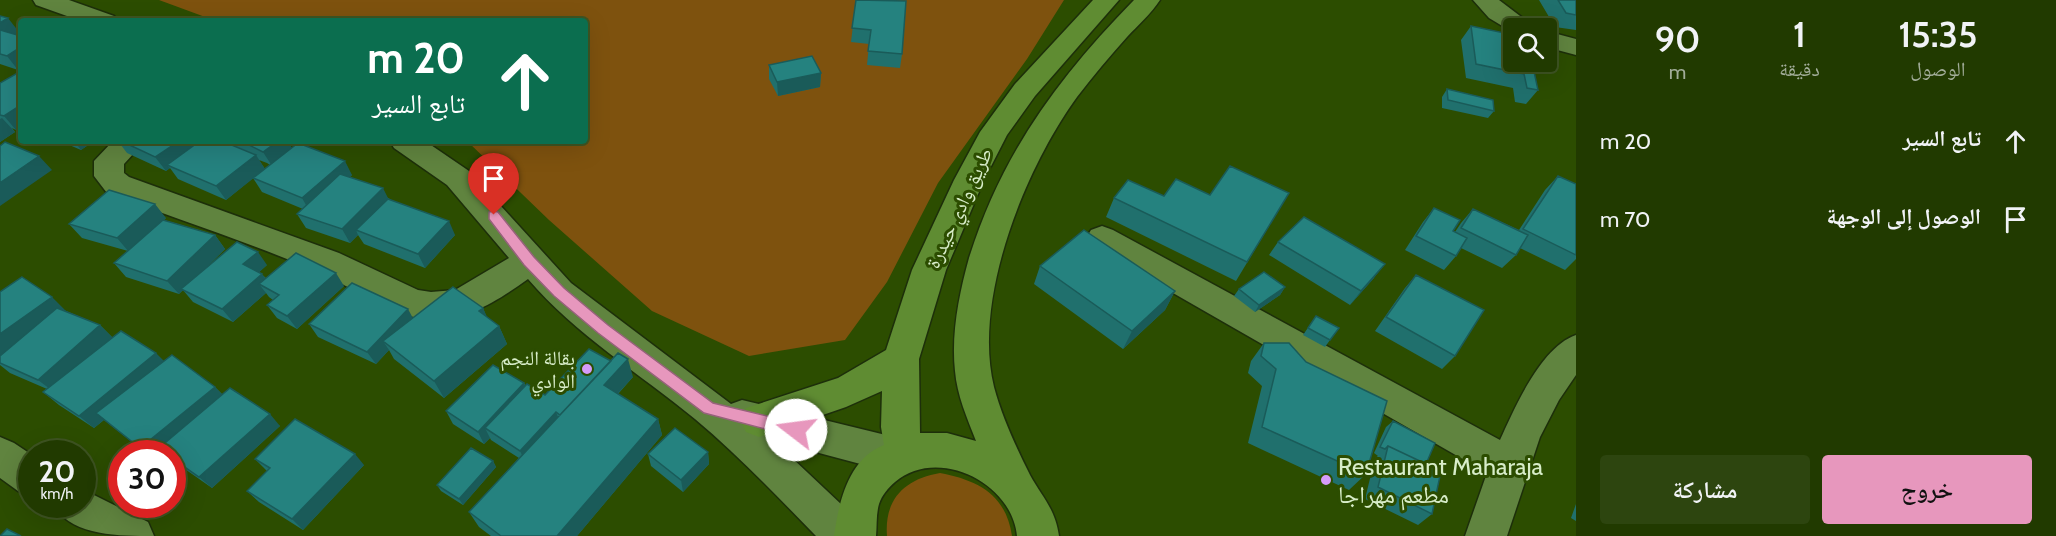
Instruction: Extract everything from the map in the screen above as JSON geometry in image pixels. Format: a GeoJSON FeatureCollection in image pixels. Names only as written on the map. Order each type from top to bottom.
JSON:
{"type":"FeatureCollection","features":[{"type":"Feature","properties":{"kind":"main road","name":"طريق وادي حيدرة"},"geometry":{"type":"LineString","coordinates":[[902,455],[900,427],[902,358],[929,270],[969,180],[994,132],[1038,75],[1107,0]]}},
{"type":"Feature","properties":{"kind":"main road","name":"طريق وادي حيدرة"},"geometry":{"type":"LineString","coordinates":[[1014,483],[973,373],[972,323],[991,237],[1009,188],[1032,140],[1070,84],[1148,0]]}},
{"type":"Feature","properties":{"kind":"main road"},"geometry":{"type":"LineString","coordinates":[[759,420],[825,401],[865,384],[902,358]]}},
{"type":"Feature","properties":{"kind":"main road"},"geometry":{"type":"LineString","coordinates":[[855,536],[855,515],[862,490],[877,471],[902,455],[921,450],[945,448],[970,454],[993,466],[1014,483],[1029,506],[1038,536]]}},
{"type":"Feature","properties":{"kind":"street"},"geometry":{"type":"LineString","coordinates":[[45,0],[96,18]]}},
{"type":"Feature","properties":{"kind":"street"},"geometry":{"type":"LineString","coordinates":[[1485,0],[1506,18]]}},
{"type":"Feature","properties":{"kind":"street"},"geometry":{"type":"LineString","coordinates":[[1557,42],[1576,47]]}},
{"type":"Feature","properties":{"kind":"street"},"geometry":{"type":"LineString","coordinates":[[127,144],[109,160],[109,176],[118,185],[329,262],[410,301],[431,306],[448,305],[464,300],[491,286],[529,261]]}},
{"type":"Feature","properties":{"kind":"street"},"geometry":{"type":"LineString","coordinates":[[408,144],[458,178],[494,215],[529,261],[559,292],[590,319],[709,408],[771,463],[845,536]]}},
{"type":"Feature","properties":{"kind":"street"},"geometry":{"type":"LineString","coordinates":[[1102,238],[1511,466]]}},
{"type":"Feature","properties":{"kind":"street"},"geometry":{"type":"LineString","coordinates":[[1487,534],[1511,466],[1547,388],[1565,360],[1576,350]]}},
{"type":"Feature","properties":{"kind":"street"},"geometry":{"type":"LineString","coordinates":[[709,408],[902,455]]}},
{"type":"Feature","properties":{"kind":"street"},"geometry":{"type":"LineString","coordinates":[[0,455],[18,468]]}},
{"type":"Feature","properties":{"kind":"street"},"geometry":{"type":"LineString","coordinates":[[96,516],[133,536]]}},
{"type":"Feature","properties":{"kind":"shaded area"},"geometry":{"type":"Polygon","coordinates":[[[159,0],[1064,0],[1027,59],[938,183],[887,282],[845,340],[749,356],[652,311],[549,220],[470,144],[588,144],[588,18],[208,18],[159,0]]]}},
{"type":"Feature","properties":{"kind":"shaded area"},"geometry":{"type":"Polygon","coordinates":[[[940,473],[966,480],[988,491],[1003,509],[1012,536],[887,536],[889,511],[899,493],[917,480],[940,473]]]}},
{"type":"Feature","properties":{"kind":"building"},"geometry":{"type":"Polygon","coordinates":[[[856,0],[906,1],[902,54],[868,51],[871,30],[852,28],[856,0]]]}},
{"type":"Feature","properties":{"kind":"building"},"geometry":{"type":"Polygon","coordinates":[[[1558,0],[1576,0],[1576,15],[1566,13],[1558,0]]]}},
{"type":"Feature","properties":{"kind":"building"},"geometry":{"type":"Polygon","coordinates":[[[0,16],[8,18],[0,23],[0,16]]]}},
{"type":"Feature","properties":{"kind":"building"},"geometry":{"type":"Polygon","coordinates":[[[1471,26],[1503,33],[1503,70],[1476,64],[1471,26]]]}},
{"type":"Feature","properties":{"kind":"building"},"geometry":{"type":"Polygon","coordinates":[[[0,30],[18,35],[18,49],[7,56],[0,54],[0,30]]]}},
{"type":"Feature","properties":{"kind":"building"},"geometry":{"type":"Polygon","coordinates":[[[812,56],[821,73],[777,82],[769,65],[812,56]]]}},
{"type":"Feature","properties":{"kind":"building"},"geometry":{"type":"Polygon","coordinates":[[[1514,72],[1534,72],[1538,90],[1527,88],[1524,74],[1514,72]]]}},
{"type":"Feature","properties":{"kind":"building"},"geometry":{"type":"Polygon","coordinates":[[[18,73],[18,107],[4,116],[0,115],[0,83],[18,73]]]}},
{"type":"Feature","properties":{"kind":"building"},"geometry":{"type":"Polygon","coordinates":[[[1447,89],[1493,100],[1494,111],[1448,100],[1447,89]]]}},
{"type":"Feature","properties":{"kind":"building"},"geometry":{"type":"Polygon","coordinates":[[[5,142],[39,156],[0,183],[0,146],[5,142]]]}},
{"type":"Feature","properties":{"kind":"building"},"geometry":{"type":"Polygon","coordinates":[[[127,144],[174,144],[155,157],[127,144]]]}},
{"type":"Feature","properties":{"kind":"building"},"geometry":{"type":"Polygon","coordinates":[[[196,144],[229,144],[256,155],[216,186],[167,165],[196,144]]]}},
{"type":"Feature","properties":{"kind":"building"},"geometry":{"type":"Polygon","coordinates":[[[247,144],[274,144],[263,152],[247,144]]]}},
{"type":"Feature","properties":{"kind":"building"},"geometry":{"type":"Polygon","coordinates":[[[297,144],[345,161],[302,198],[253,178],[297,144]]]}},
{"type":"Feature","properties":{"kind":"building"},"geometry":{"type":"Polygon","coordinates":[[[1230,166],[1289,193],[1247,262],[1114,198],[1128,180],[1164,196],[1176,179],[1210,195],[1230,166]]]}},
{"type":"Feature","properties":{"kind":"building"},"geometry":{"type":"Polygon","coordinates":[[[340,174],[383,188],[342,229],[297,214],[340,174]]]}},
{"type":"Feature","properties":{"kind":"building"},"geometry":{"type":"Polygon","coordinates":[[[1558,176],[1576,184],[1576,255],[1523,229],[1558,176]]]}},
{"type":"Feature","properties":{"kind":"building"},"geometry":{"type":"Polygon","coordinates":[[[109,190],[155,204],[117,238],[69,224],[109,190]]]}},
{"type":"Feature","properties":{"kind":"building"},"geometry":{"type":"Polygon","coordinates":[[[388,199],[449,221],[418,254],[356,230],[388,199]]]}},
{"type":"Feature","properties":{"kind":"building"},"geometry":{"type":"Polygon","coordinates":[[[1434,208],[1460,220],[1453,231],[1467,238],[1456,256],[1416,236],[1434,208]]]}},
{"type":"Feature","properties":{"kind":"building"},"geometry":{"type":"Polygon","coordinates":[[[1473,209],[1528,235],[1516,255],[1461,228],[1473,209]]]}},
{"type":"Feature","properties":{"kind":"building"},"geometry":{"type":"Polygon","coordinates":[[[1304,217],[1385,264],[1361,291],[1278,242],[1304,217]]]}},
{"type":"Feature","properties":{"kind":"building"},"geometry":{"type":"Polygon","coordinates":[[[163,220],[215,235],[167,281],[114,263],[163,220]]]}},
{"type":"Feature","properties":{"kind":"building"},"geometry":{"type":"Polygon","coordinates":[[[1084,230],[1175,291],[1132,331],[1040,266],[1084,230]]]}},
{"type":"Feature","properties":{"kind":"building"},"geometry":{"type":"Polygon","coordinates":[[[237,242],[258,252],[243,264],[262,274],[222,309],[181,289],[237,242]]]}},
{"type":"Feature","properties":{"kind":"building"},"geometry":{"type":"Polygon","coordinates":[[[296,253],[336,273],[287,316],[267,305],[279,295],[259,284],[296,253]]]}},
{"type":"Feature","properties":{"kind":"building"},"geometry":{"type":"Polygon","coordinates":[[[1264,272],[1285,287],[1259,305],[1239,289],[1264,272]]]}},
{"type":"Feature","properties":{"kind":"building"},"geometry":{"type":"Polygon","coordinates":[[[1416,275],[1484,310],[1455,356],[1386,317],[1416,275]]]}},
{"type":"Feature","properties":{"kind":"building"},"geometry":{"type":"Polygon","coordinates":[[[22,277],[52,297],[0,334],[0,292],[22,277]]]}},
{"type":"Feature","properties":{"kind":"building"},"geometry":{"type":"Polygon","coordinates":[[[352,283],[408,309],[367,352],[309,324],[352,283]]]}},
{"type":"Feature","properties":{"kind":"building"},"geometry":{"type":"Polygon","coordinates":[[[453,287],[483,308],[479,311],[499,326],[434,381],[383,341],[453,287]]]}},
{"type":"Feature","properties":{"kind":"building"},"geometry":{"type":"Polygon","coordinates":[[[57,308],[100,325],[38,380],[0,363],[0,356],[57,308]]]}},
{"type":"Feature","properties":{"kind":"building"},"geometry":{"type":"Polygon","coordinates":[[[1316,316],[1339,328],[1330,340],[1308,328],[1316,316]]]}},
{"type":"Feature","properties":{"kind":"building"},"geometry":{"type":"Polygon","coordinates":[[[121,331],[156,353],[79,416],[43,392],[121,331]]]}},
{"type":"Feature","properties":{"kind":"building"},"geometry":{"type":"Polygon","coordinates":[[[1264,343],[1289,343],[1306,362],[1387,401],[1366,474],[1262,427],[1276,369],[1261,356],[1264,343]]]}},
{"type":"Feature","properties":{"kind":"building"},"geometry":{"type":"Polygon","coordinates":[[[589,349],[611,361],[560,415],[556,412],[520,451],[485,428],[527,384],[545,395],[589,349]]]}},
{"type":"Feature","properties":{"kind":"building"},"geometry":{"type":"Polygon","coordinates":[[[618,353],[628,359],[604,385],[658,419],[557,536],[501,536],[469,512],[618,353]]]}},
{"type":"Feature","properties":{"kind":"building"},"geometry":{"type":"Polygon","coordinates":[[[172,355],[215,387],[150,440],[130,440],[96,413],[172,355]]]}},
{"type":"Feature","properties":{"kind":"building"},"geometry":{"type":"Polygon","coordinates":[[[493,365],[524,383],[478,432],[446,411],[493,365]]]}},
{"type":"Feature","properties":{"kind":"building"},"geometry":{"type":"Polygon","coordinates":[[[230,388],[270,414],[199,477],[186,468],[186,440],[168,440],[230,388]]]}},
{"type":"Feature","properties":{"kind":"building"},"geometry":{"type":"Polygon","coordinates":[[[295,419],[355,454],[292,519],[247,491],[270,468],[255,459],[295,419]]]}},
{"type":"Feature","properties":{"kind":"building"},"geometry":{"type":"Polygon","coordinates":[[[1393,421],[1435,443],[1426,464],[1388,446],[1385,449],[1380,447],[1393,421]]]}},
{"type":"Feature","properties":{"kind":"building"},"geometry":{"type":"Polygon","coordinates":[[[675,428],[708,452],[681,480],[648,454],[675,428]]]}},
{"type":"Feature","properties":{"kind":"building"},"geometry":{"type":"Polygon","coordinates":[[[1388,446],[1441,471],[1432,514],[1378,487],[1388,446]]]}},
{"type":"Feature","properties":{"kind":"building"},"geometry":{"type":"Polygon","coordinates":[[[471,448],[493,461],[459,499],[437,485],[471,448]]]}},
{"type":"Feature","properties":{"kind":"building"},"geometry":{"type":"Polygon","coordinates":[[[7,529],[21,536],[0,536],[7,529]]]}},
{"type":"Feature","properties":{"kind":"place","name":"بقالة النجم الوادي"},"geometry":{"type":"Point","coordinates":[587,369]}},
{"type":"Feature","properties":{"kind":"place","name":"Restaurant Maharaja مطعم مهراجا"},"geometry":{"type":"Point","coordinates":[1326,480]}},
{"type":"Feature","properties":{"kind":"route"},"geometry":{"type":"LineString","coordinates":[[494,215],[529,261],[559,292],[590,319],[709,408],[796,430]]}}]}
